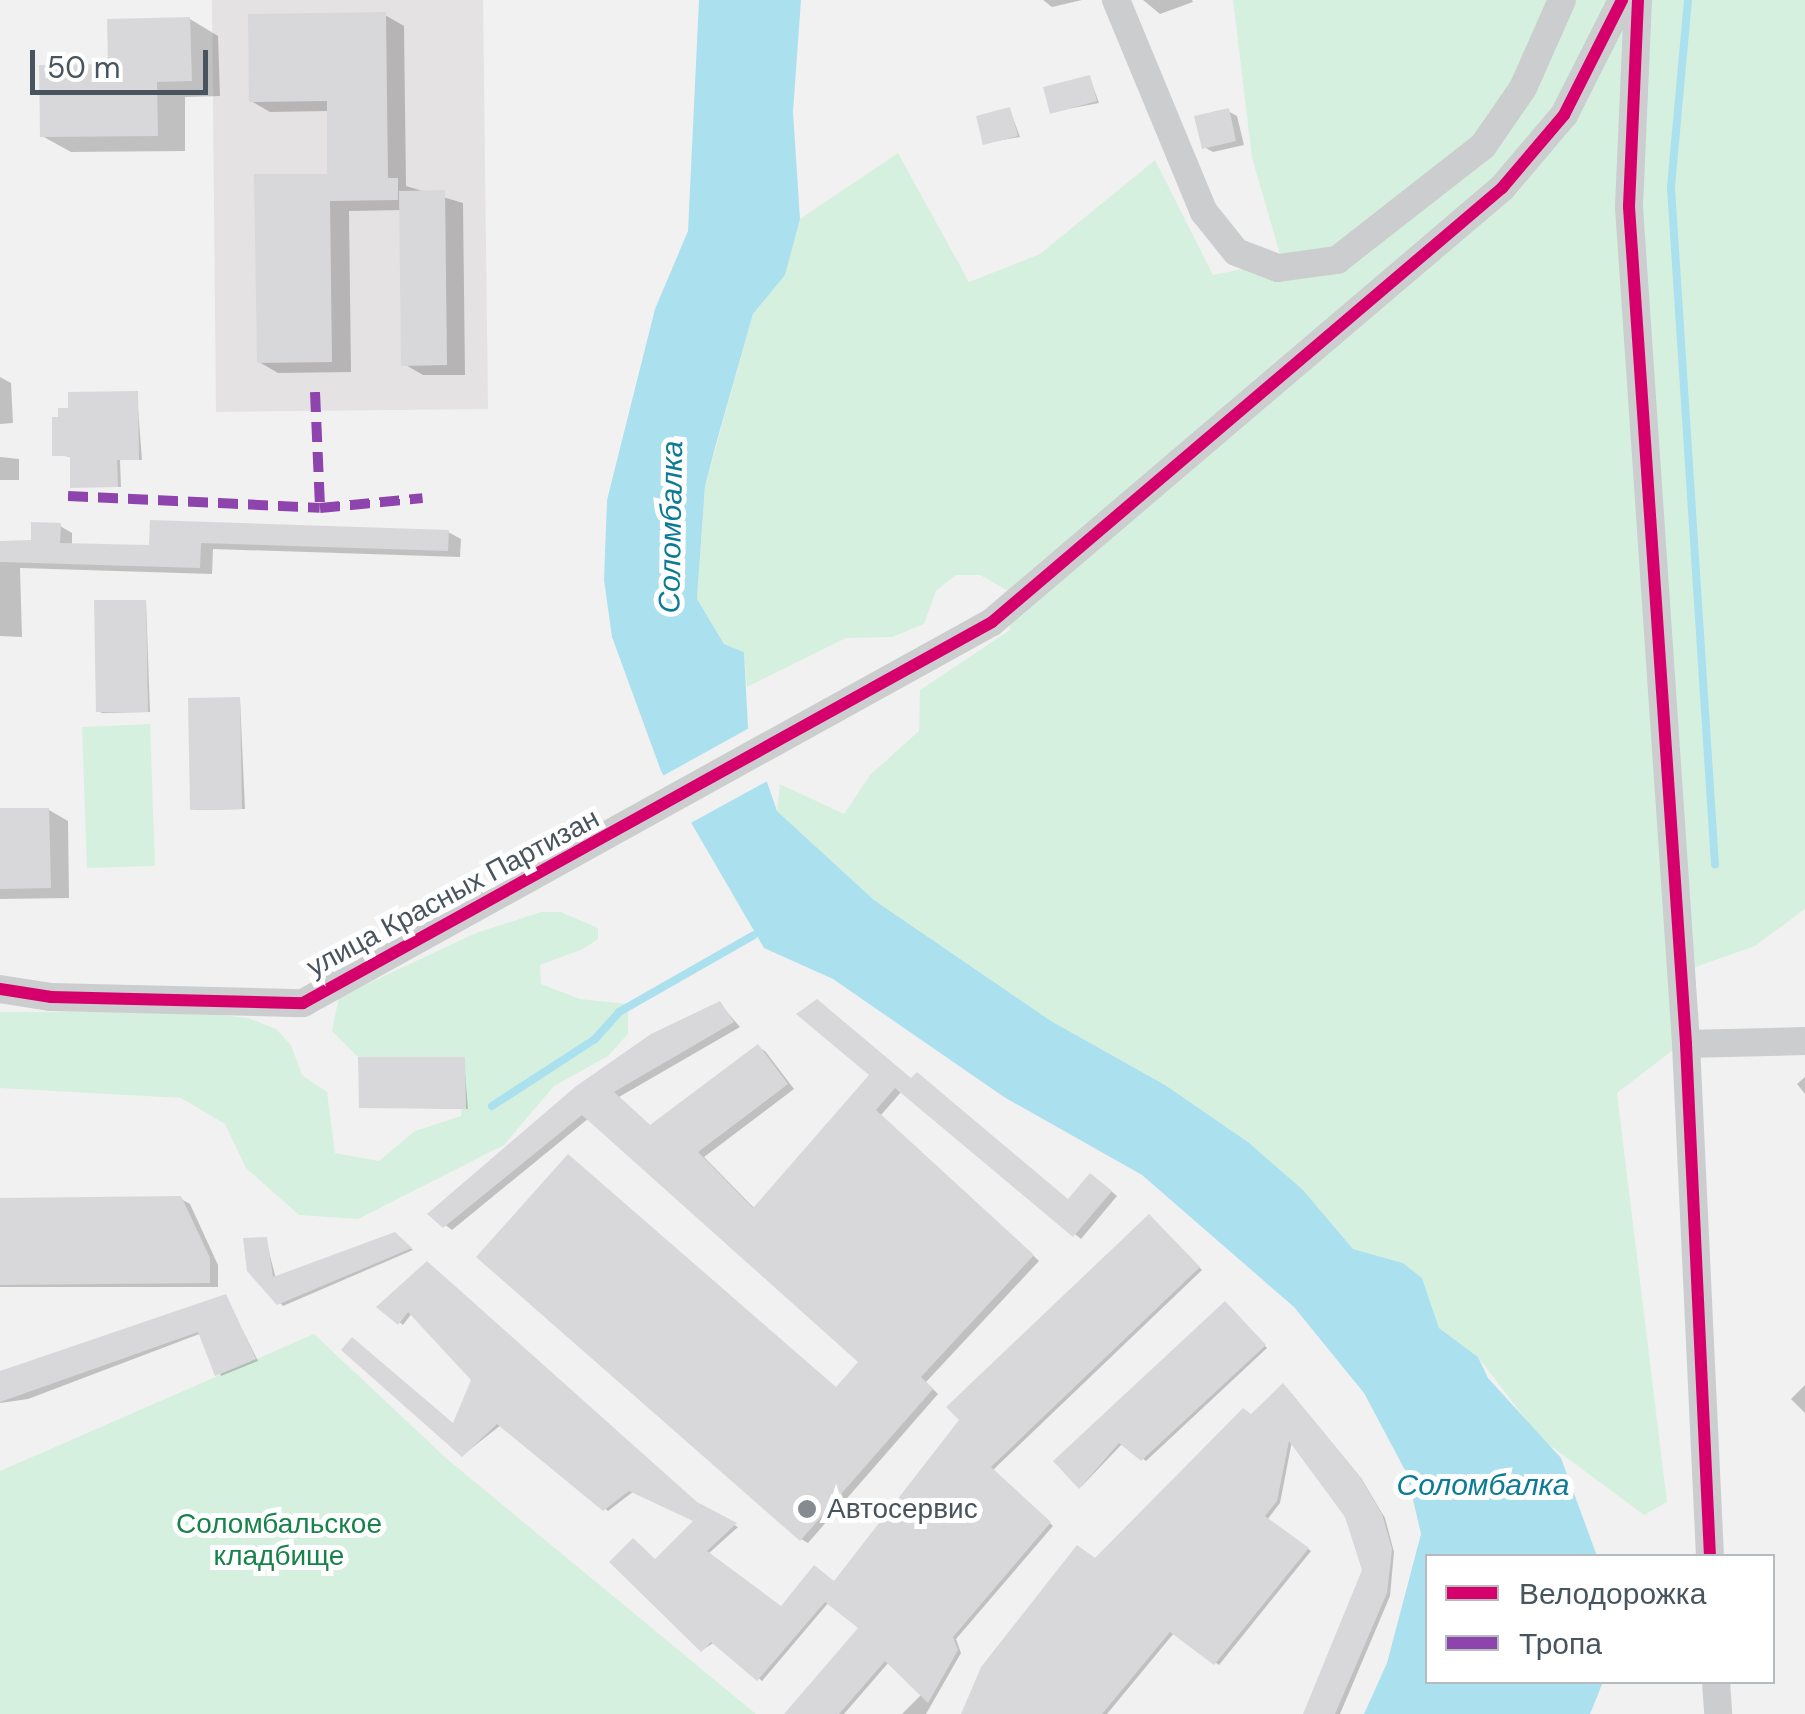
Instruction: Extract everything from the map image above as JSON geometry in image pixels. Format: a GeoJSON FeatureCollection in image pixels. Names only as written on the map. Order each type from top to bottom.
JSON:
{"type":"FeatureCollection","features":[{"type":"Feature","properties":{"kind":"street"},"geometry":{"type":"LineString","coordinates":[[1116,0],[1204,212],[1236,252],[1278,268],[1336,260],[1483,146],[1523,88],[1562,0]]}},
{"type":"Feature","properties":{"kind":"street","name":"улица Красных Партизан"},"geometry":{"type":"LineString","coordinates":[[0,989],[51,997],[303,1003],[630,826],[992,622],[1502,188],[1564,115],[1622,0]]}},
{"type":"Feature","properties":{"kind":"street"},"geometry":{"type":"LineString","coordinates":[[1638,0],[1629,207],[1686,1044],[1710,1554]]}},
{"type":"Feature","properties":{"kind":"street"},"geometry":{"type":"LineString","coordinates":[[1686,1044],[1805,1041]]}},
{"type":"Feature","properties":{"kind":"street"},"geometry":{"type":"LineString","coordinates":[[1716,1684],[1718,1714]]}},
{"type":"Feature","properties":{"kind":"shaded area"},"geometry":{"type":"Polygon","coordinates":[[[212,0],[483,0],[488,409],[216,412],[212,0]]]}},
{"type":"Feature","properties":{"kind":"green space"},"geometry":{"type":"Polygon","coordinates":[[[1233,0],[1805,0],[1805,909],[1755,946],[1668,977],[1677,1047],[1617,1093],[1667,1502],[1644,1515],[1540,1438],[1478,1357],[1439,1328],[1422,1278],[1403,1263],[1353,1249],[1303,1190],[1248,1142],[1165,1085],[1051,1021],[874,900],[777,811],[780,784],[844,814],[870,775],[919,731],[920,690],[1010,630],[1010,592],[980,575],[956,575],[936,591],[924,624],[892,637],[846,638],[747,687],[744,652],[724,644],[697,600],[705,486],[753,314],[784,275],[800,219],[898,153],[969,282],[1040,254],[1155,160],[1213,275],[1282,261],[1252,158],[1233,0]]]}},
{"type":"Feature","properties":{"kind":"green space"},"geometry":{"type":"Polygon","coordinates":[[[150,724],[155,866],[87,868],[82,727],[150,724]]]}},
{"type":"Feature","properties":{"kind":"green space"},"geometry":{"type":"Polygon","coordinates":[[[541,912],[561,912],[598,928],[598,939],[540,965],[541,984],[580,999],[628,1004],[628,1034],[608,1056],[554,1086],[504,1145],[358,1219],[299,1215],[246,1168],[225,1124],[181,1098],[0,1088],[0,1012],[195,1012],[248,1018],[276,1029],[291,1045],[302,1075],[327,1092],[335,1153],[379,1161],[415,1131],[461,1116],[464,1057],[358,1057],[332,1031],[339,997],[476,933],[541,912]]]}},
{"type":"Feature","properties":{"kind":"green space","name":"Соломбальское кладбище"},"geometry":{"type":"Polygon","coordinates":[[[314,1334],[447,1459],[756,1714],[0,1714],[0,1471],[314,1334]]]}},
{"type":"Feature","properties":{"kind":"water","name":"Соломбалка"},"geometry":{"type":"Polygon","coordinates":[[[699,0],[801,0],[793,112],[800,219],[785,275],[753,314],[716,444],[705,486],[697,599],[724,644],[744,652],[748,727],[777,811],[874,900],[1051,1021],[1165,1085],[1248,1142],[1303,1190],[1353,1249],[1403,1263],[1422,1278],[1439,1328],[1478,1357],[1488,1378],[1561,1458],[1596,1554],[1425,1554],[1425,1684],[1602,1684],[1590,1714],[1364,1714],[1387,1663],[1421,1534],[1407,1474],[1364,1393],[1294,1307],[1142,1175],[1004,1097],[833,979],[764,948],[661,771],[612,637],[604,580],[607,500],[655,309],[688,231],[699,0]]]}},
{"type":"Feature","properties":{"kind":"pier"},"geometry":{"type":"Polygon","coordinates":[[[753,726],[771,779],[687,825],[659,778],[753,726]]]}},
{"type":"Feature","properties":{"kind":"building"},"geometry":{"type":"Polygon","coordinates":[[[386,12],[388,178],[398,178],[398,200],[330,201],[332,362],[257,363],[254,174],[327,174],[327,101],[249,102],[248,14],[386,12]]]}},
{"type":"Feature","properties":{"kind":"building"},"geometry":{"type":"Polygon","coordinates":[[[190,17],[192,81],[157,82],[158,136],[40,137],[39,65],[108,64],[107,19],[190,17]]]}},
{"type":"Feature","properties":{"kind":"building"},"geometry":{"type":"Polygon","coordinates":[[[1090,75],[1097,101],[1050,114],[1043,87],[1090,75]]]}},
{"type":"Feature","properties":{"kind":"building"},"geometry":{"type":"Polygon","coordinates":[[[1010,107],[1018,136],[983,145],[976,116],[1010,107]]]}},
{"type":"Feature","properties":{"kind":"building"},"geometry":{"type":"Polygon","coordinates":[[[1229,108],[1236,141],[1202,149],[1194,116],[1229,108]]]}},
{"type":"Feature","properties":{"kind":"building"},"geometry":{"type":"Polygon","coordinates":[[[445,190],[447,365],[401,366],[399,191],[445,190]]]}},
{"type":"Feature","properties":{"kind":"building"},"geometry":{"type":"Polygon","coordinates":[[[138,391],[139,460],[117,460],[118,487],[70,488],[70,456],[52,456],[52,417],[58,417],[58,408],[68,408],[68,392],[138,391]]]}},
{"type":"Feature","properties":{"kind":"building"},"geometry":{"type":"Polygon","coordinates":[[[150,520],[449,530],[448,551],[201,543],[200,568],[0,562],[0,541],[31,540],[31,522],[61,523],[60,543],[149,545],[150,520]]]}},
{"type":"Feature","properties":{"kind":"building"},"geometry":{"type":"Polygon","coordinates":[[[94,600],[146,600],[148,712],[96,712],[94,600]]]}},
{"type":"Feature","properties":{"kind":"building"},"geometry":{"type":"Polygon","coordinates":[[[240,697],[242,809],[190,810],[188,698],[240,697]]]}},
{"type":"Feature","properties":{"kind":"building"},"geometry":{"type":"Polygon","coordinates":[[[0,808],[49,808],[51,888],[0,889],[0,808]]]}},
{"type":"Feature","properties":{"kind":"building"},"geometry":{"type":"Polygon","coordinates":[[[817,999],[911,1078],[917,1072],[1068,1199],[1090,1173],[1112,1191],[1073,1237],[895,1088],[876,1110],[1034,1255],[921,1377],[933,1389],[800,1541],[476,1257],[568,1154],[836,1387],[858,1362],[582,1115],[443,1228],[427,1214],[575,1087],[651,1034],[720,1001],[734,1022],[614,1092],[650,1125],[758,1044],[788,1084],[698,1152],[753,1208],[869,1075],[796,1014],[817,999]]]}},
{"type":"Feature","properties":{"kind":"building"},"geometry":{"type":"Polygon","coordinates":[[[358,1057],[465,1057],[466,1109],[359,1108],[358,1057]]]}},
{"type":"Feature","properties":{"kind":"building"},"geometry":{"type":"Polygon","coordinates":[[[181,1196],[210,1258],[210,1283],[0,1285],[0,1198],[181,1196]]]}},
{"type":"Feature","properties":{"kind":"building"},"geometry":{"type":"Polygon","coordinates":[[[1149,1214],[1200,1267],[991,1467],[1051,1522],[953,1637],[958,1650],[928,1703],[885,1661],[839,1714],[784,1714],[858,1628],[825,1602],[757,1681],[711,1642],[701,1652],[609,1562],[633,1538],[655,1559],[693,1521],[629,1491],[603,1511],[497,1424],[462,1457],[341,1350],[352,1337],[453,1423],[471,1380],[408,1312],[398,1325],[376,1307],[427,1261],[697,1502],[737,1523],[707,1551],[781,1606],[814,1565],[834,1581],[959,1420],[946,1407],[1149,1214]]]}},
{"type":"Feature","properties":{"kind":"building"},"geometry":{"type":"Polygon","coordinates":[[[395,1232],[412,1248],[277,1305],[247,1271],[243,1238],[267,1237],[273,1277],[395,1232]]]}},
{"type":"Feature","properties":{"kind":"building"},"geometry":{"type":"Polygon","coordinates":[[[226,1294],[256,1359],[215,1376],[198,1332],[0,1402],[0,1371],[226,1294]]]}},
{"type":"Feature","properties":{"kind":"building"},"geometry":{"type":"Polygon","coordinates":[[[1225,1301],[1266,1345],[1141,1461],[1119,1443],[1079,1489],[1053,1461],[1225,1301]]]}},
{"type":"Feature","properties":{"kind":"building"},"geometry":{"type":"Polygon","coordinates":[[[1283,1383],[1358,1474],[1382,1514],[1392,1549],[1387,1593],[1335,1714],[1303,1714],[1362,1570],[1345,1517],[1289,1441],[1277,1501],[1265,1516],[1309,1548],[1214,1665],[1170,1632],[1102,1714],[961,1714],[981,1667],[1077,1545],[1095,1558],[1243,1408],[1251,1414],[1283,1383]]]}},
{"type":"Feature","properties":{"kind":"waterway"},"geometry":{"type":"LineString","coordinates":[[1688,0],[1671,188],[1715,865]]}},
{"type":"Feature","properties":{"kind":"waterway"},"geometry":{"type":"LineString","coordinates":[[492,1106],[595,1039],[619,1012],[754,935]]}},
{"type":"Feature","properties":{"kind":"marked path"},"geometry":{"type":"LineString","coordinates":[[315,392],[320,508]]}},
{"type":"Feature","properties":{"kind":"marked path"},"geometry":{"type":"LineString","coordinates":[[68,496],[320,508],[423,498]]}},
{"type":"Feature","properties":{"kind":"cycle path"},"geometry":{"type":"LineString","coordinates":[[0,989],[51,997],[303,1003],[992,622],[1502,188],[1564,115],[1622,0]]}},
{"type":"Feature","properties":{"kind":"cycle path"},"geometry":{"type":"LineString","coordinates":[[1638,0],[1629,207],[1686,1044],[1710,1554]]}},
{"type":"Feature","properties":{"kind":"place","name":"Автосервис"},"geometry":{"type":"Point","coordinates":[807,1509]}}]}
